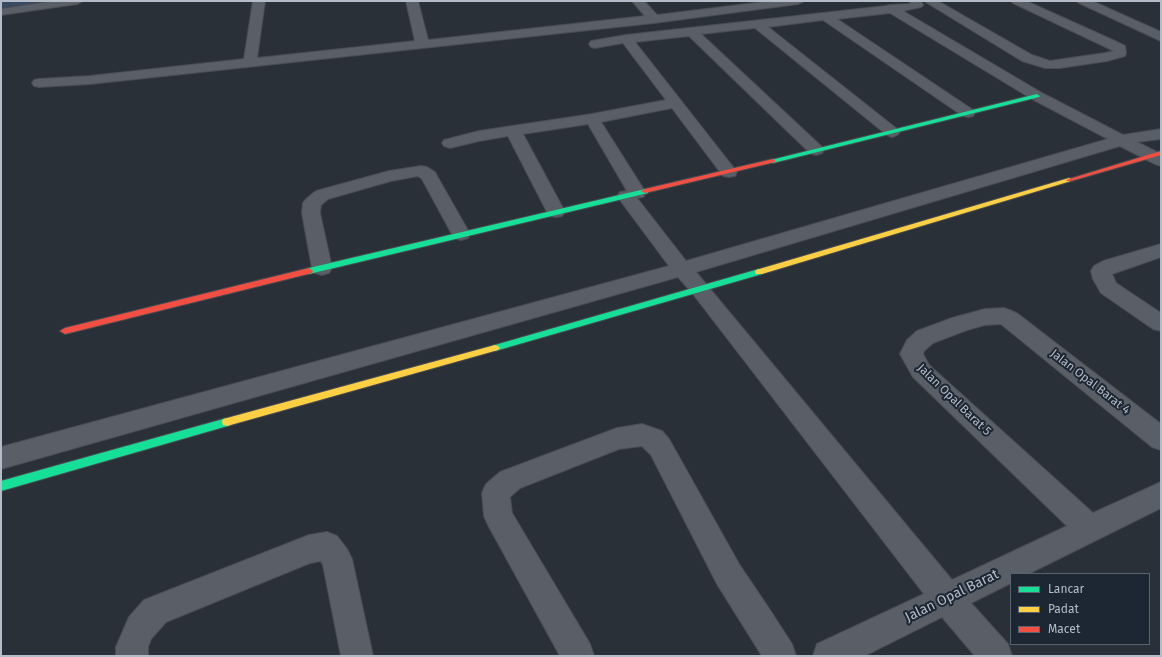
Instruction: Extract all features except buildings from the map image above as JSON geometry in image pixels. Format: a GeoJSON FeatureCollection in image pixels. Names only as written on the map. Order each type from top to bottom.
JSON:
{"type":"FeatureCollection","features":[{"type":"Feature","properties":{"kind":"street"},"geometry":{"type":"LineString","coordinates":[[1,12],[77,1]]}},
{"type":"Feature","properties":{"kind":"street"},"geometry":{"type":"LineString","coordinates":[[250,62],[254,44],[259,1]]}},
{"type":"Feature","properties":{"kind":"street"},"geometry":{"type":"LineString","coordinates":[[412,1],[422,44]]}},
{"type":"Feature","properties":{"kind":"street"},"geometry":{"type":"LineString","coordinates":[[638,1],[654,19]]}},
{"type":"Feature","properties":{"kind":"street"},"geometry":{"type":"LineString","coordinates":[[39,82],[90,80],[654,19],[798,1]]}},
{"type":"Feature","properties":{"kind":"street"},"geometry":{"type":"LineString","coordinates":[[595,44],[626,39],[917,5],[915,1]]}},
{"type":"Feature","properties":{"kind":"street"},"geometry":{"type":"LineString","coordinates":[[930,1],[1027,58],[1039,62],[1050,65],[1060,64],[1106,57],[1120,53],[1120,49],[1111,44],[1017,1]]}},
{"type":"Feature","properties":{"kind":"street"},"geometry":{"type":"LineString","coordinates":[[1083,1],[1161,37]]}},
{"type":"Feature","properties":{"kind":"street"},"geometry":{"type":"LineString","coordinates":[[890,8],[1037,96],[1158,156]]}},
{"type":"Feature","properties":{"kind":"street"},"geometry":{"type":"LineString","coordinates":[[825,16],[968,113]]}},
{"type":"Feature","properties":{"kind":"street"},"geometry":{"type":"LineString","coordinates":[[759,24],[892,132]]}},
{"type":"Feature","properties":{"kind":"street"},"geometry":{"type":"LineString","coordinates":[[692,32],[816,150]]}},
{"type":"Feature","properties":{"kind":"street"},"geometry":{"type":"LineString","coordinates":[[626,39],[674,103],[729,172]]}},
{"type":"Feature","properties":{"kind":"street"},"geometry":{"type":"LineString","coordinates":[[65,331],[461,234],[729,172],[1037,96]]}},
{"type":"Feature","properties":{"kind":"street"},"geometry":{"type":"LineString","coordinates":[[450,143],[513,130],[592,119],[674,103]]}},
{"type":"Feature","properties":{"kind":"street"},"geometry":{"type":"LineString","coordinates":[[592,119],[632,195],[682,269],[700,289],[947,599],[996,656]]}},
{"type":"Feature","properties":{"kind":"street"},"geometry":{"type":"LineString","coordinates":[[513,130],[556,212]]}},
{"type":"Feature","properties":{"kind":"street"},"geometry":{"type":"LineString","coordinates":[[1,458],[682,269],[1127,140],[1161,134]]}},
{"type":"Feature","properties":{"kind":"street"},"geometry":{"type":"LineString","coordinates":[[1,486],[279,407],[434,366],[1158,156]]}},
{"type":"Feature","properties":{"kind":"street"},"geometry":{"type":"LineString","coordinates":[[322,268],[311,213],[312,203],[322,195],[389,176],[421,171],[430,176],[461,234]]}},
{"type":"Feature","properties":{"kind":"street"},"geometry":{"type":"LineString","coordinates":[[1161,250],[1110,266],[1101,271],[1108,288],[1161,323]]}},
{"type":"Feature","properties":{"kind":"street","name":"Jalan Opal Barat 5"},"geometry":{"type":"LineString","coordinates":[[1019,326],[1004,316],[985,317],[960,324],[925,337],[914,346],[910,354],[921,370],[1090,529]]}},
{"type":"Feature","properties":{"kind":"street","name":"Jalan Opal Barat 4"},"geometry":{"type":"LineString","coordinates":[[1019,326],[1161,439]]}},
{"type":"Feature","properties":{"kind":"street"},"geometry":{"type":"LineString","coordinates":[[578,656],[498,516],[496,493],[510,480],[617,440],[642,436],[653,439],[660,447],[728,574],[758,618],[780,656]]}},
{"type":"Feature","properties":{"kind":"street","name":"Jalan Opal Barat"},"geometry":{"type":"LineString","coordinates":[[829,656],[1161,494]]}},
{"type":"Feature","properties":{"kind":"street"},"geometry":{"type":"LineString","coordinates":[[132,656],[132,647],[140,628],[155,611],[309,549],[327,546],[337,559],[357,656]]}},
{"type":"Feature","properties":{"kind":"water"},"geometry":{"type":"Polygon","coordinates":[[[1,1],[77,1],[1,12],[1,1]]]}},
{"type":"Feature","properties":{"kind":"traffic: fast"},"geometry":{"type":"LineString","coordinates":[[773,161],[1037,96]]}},
{"type":"Feature","properties":{"kind":"traffic: fast"},"geometry":{"type":"LineString","coordinates":[[309,271],[645,191]]}},
{"type":"Feature","properties":{"kind":"traffic: fast"},"geometry":{"type":"LineString","coordinates":[[495,348],[759,272]]}},
{"type":"Feature","properties":{"kind":"traffic: fast"},"geometry":{"type":"LineString","coordinates":[[1,486],[227,422]]}},
{"type":"Feature","properties":{"kind":"traffic: slow"},"geometry":{"type":"LineString","coordinates":[[759,272],[1069,180]]}},
{"type":"Feature","properties":{"kind":"traffic: slow"},"geometry":{"type":"LineString","coordinates":[[227,422],[495,348]]}},
{"type":"Feature","properties":{"kind":"traffic: jam"},"geometry":{"type":"LineString","coordinates":[[1069,180],[1160,153]]}},
{"type":"Feature","properties":{"kind":"traffic: jam"},"geometry":{"type":"LineString","coordinates":[[645,191],[773,161]]}},
{"type":"Feature","properties":{"kind":"traffic: jam"},"geometry":{"type":"LineString","coordinates":[[65,331],[309,271]]}}]}
